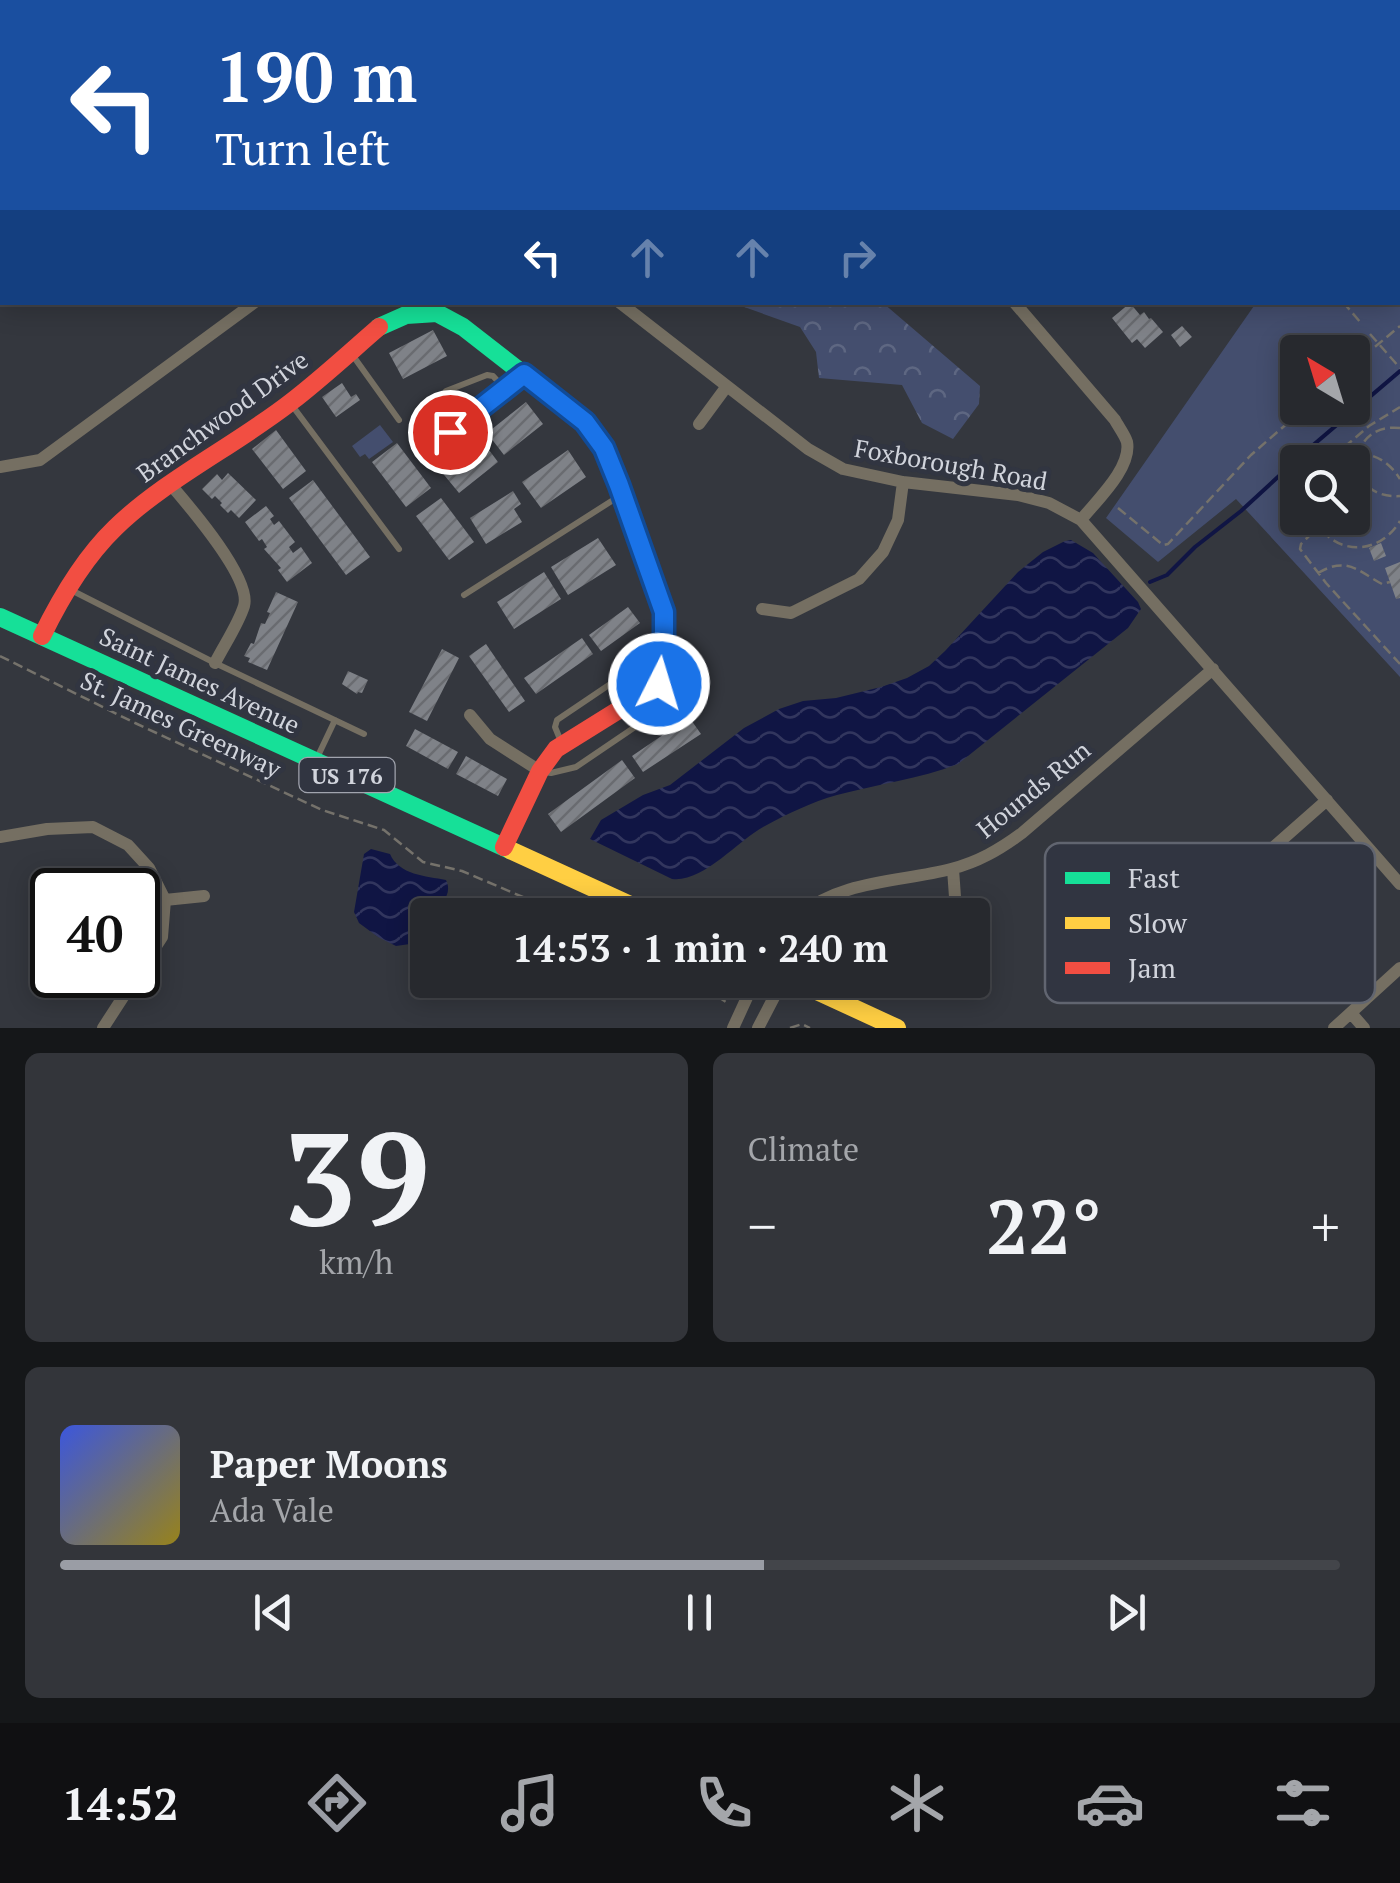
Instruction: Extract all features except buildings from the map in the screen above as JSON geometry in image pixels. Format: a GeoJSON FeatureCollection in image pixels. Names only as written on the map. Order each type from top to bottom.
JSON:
{"type":"FeatureCollection","features":[{"type":"Feature","properties":{"kind":"street"},"geometry":{"type":"LineString","coordinates":[[0,467],[40,460],[251,305]]}},
{"type":"Feature","properties":{"kind":"street","name":"Foxborough Road"},"geometry":{"type":"LineString","coordinates":[[624,305],[808,449],[843,469],[902,482],[1018,495],[1049,503],[1081,520],[1364,843]]}},
{"type":"Feature","properties":{"kind":"street"},"geometry":{"type":"LineString","coordinates":[[1017,305],[1115,420],[1127,440],[1126,458],[1113,481],[1081,520]]}},
{"type":"Feature","properties":{"kind":"street","name":"Branchwood Drive"},"geometry":{"type":"LineString","coordinates":[[42,636],[68,588],[112,529],[140,506],[290,403],[380,326],[406,315],[437,313],[463,327],[585,422],[604,448],[664,612],[659,684]]}},
{"type":"Feature","properties":{"kind":"street"},"geometry":{"type":"LineString","coordinates":[[699,424],[727,386]]}},
{"type":"Feature","properties":{"kind":"street"},"geometry":{"type":"LineString","coordinates":[[762,609],[791,613],[858,579],[883,552],[898,520],[902,482]]}},
{"type":"Feature","properties":{"kind":"street"},"geometry":{"type":"LineString","coordinates":[[171,485],[219,547],[243,587],[245,602],[215,663]]}},
{"type":"Feature","properties":{"kind":"street","name":"Saint James Avenue"},"geometry":{"type":"LineString","coordinates":[[0,617],[615,898]]}},
{"type":"Feature","properties":{"kind":"street","name":"Hounds Run"},"geometry":{"type":"LineString","coordinates":[[827,898],[842,891],[952,868],[992,854],[1022,834],[1213,669]]}},
{"type":"Feature","properties":{"kind":"street"},"geometry":{"type":"LineString","coordinates":[[504,847],[540,771],[556,749],[659,684]]}},
{"type":"Feature","properties":{"kind":"street"},"geometry":{"type":"LineString","coordinates":[[470,714],[490,739],[540,771]]}},
{"type":"Feature","properties":{"kind":"street"},"geometry":{"type":"LineString","coordinates":[[1278,843],[1327,800]]}},
{"type":"Feature","properties":{"kind":"street"},"geometry":{"type":"LineString","coordinates":[[0,837],[93,827],[128,845],[149,868],[165,900],[162,937],[102,1028]]}},
{"type":"Feature","properties":{"kind":"street","name":"Foxborough Road"},"geometry":{"type":"LineString","coordinates":[[1375,855],[1400,884]]}},
{"type":"Feature","properties":{"kind":"street"},"geometry":{"type":"LineString","coordinates":[[952,868],[955,897]]}},
{"type":"Feature","properties":{"kind":"street"},"geometry":{"type":"LineString","coordinates":[[165,900],[204,896]]}},
{"type":"Feature","properties":{"kind":"street"},"geometry":{"type":"LineString","coordinates":[[1375,991],[1400,968]]}},
{"type":"Feature","properties":{"kind":"street"},"geometry":{"type":"LineString","coordinates":[[734,1028],[747,998]]}},
{"type":"Feature","properties":{"kind":"street"},"geometry":{"type":"LineString","coordinates":[[758,1028],[774,998]]}},
{"type":"Feature","properties":{"kind":"street"},"geometry":{"type":"LineString","coordinates":[[832,998],[897,1028]]}},
{"type":"Feature","properties":{"kind":"street"},"geometry":{"type":"LineString","coordinates":[[1334,1028],[1362,1003]]}},
{"type":"Feature","properties":{"kind":"street"},"geometry":{"type":"LineString","coordinates":[[1351,1013],[1364,1028]]}},
{"type":"Feature","properties":{"kind":"lane"},"geometry":{"type":"LineString","coordinates":[[350,352],[400,420]]}},
{"type":"Feature","properties":{"kind":"lane"},"geometry":{"type":"LineString","coordinates":[[422,454],[524,374]]}},
{"type":"Feature","properties":{"kind":"lane"},"geometry":{"type":"LineString","coordinates":[[446,391],[487,375],[505,389]]}},
{"type":"Feature","properties":{"kind":"lane"},"geometry":{"type":"LineString","coordinates":[[290,403],[399,550]]}},
{"type":"Feature","properties":{"kind":"lane"},"geometry":{"type":"LineString","coordinates":[[464,596],[622,495]]}},
{"type":"Feature","properties":{"kind":"lane"},"geometry":{"type":"LineString","coordinates":[[68,588],[364,734]]}},
{"type":"Feature","properties":{"kind":"lane"},"geometry":{"type":"LineString","coordinates":[[562,746],[555,727],[557,720],[637,666],[659,664]]}},
{"type":"Feature","properties":{"kind":"lane"},"geometry":{"type":"LineString","coordinates":[[540,771],[552,774],[576,767],[663,708],[670,697],[659,684]]}},
{"type":"Feature","properties":{"kind":"lane"},"geometry":{"type":"LineString","coordinates":[[316,760],[335,720]]}},
{"type":"Feature","properties":{"kind":"path"},"geometry":{"type":"LineString","coordinates":[[1345,305],[1361,324]]}},
{"type":"Feature","properties":{"kind":"path"},"geometry":{"type":"LineString","coordinates":[[1370,351],[1400,326]]}},
{"type":"Feature","properties":{"kind":"path"},"geometry":{"type":"LineString","coordinates":[[1370,334],[1400,368]]}},
{"type":"Feature","properties":{"kind":"path"},"geometry":{"type":"LineString","coordinates":[[1346,445],[1400,407]]}},
{"type":"Feature","properties":{"kind":"path"},"geometry":{"type":"LineString","coordinates":[[1118,508],[1163,545],[1168,544],[1251,455],[1285,425]]}},
{"type":"Feature","properties":{"kind":"path"},"geometry":{"type":"LineString","coordinates":[[1362,445],[1374,432],[1400,428]]}},
{"type":"Feature","properties":{"kind":"path"},"geometry":{"type":"LineString","coordinates":[[1370,456],[1392,467],[1400,479]]}},
{"type":"Feature","properties":{"kind":"path"},"geometry":{"type":"LineString","coordinates":[[1370,488],[1380,495],[1400,496]]}},
{"type":"Feature","properties":{"kind":"path"},"geometry":{"type":"LineString","coordinates":[[1326,535],[1342,545],[1371,546],[1384,539],[1400,521]]}},
{"type":"Feature","properties":{"kind":"path"},"geometry":{"type":"LineString","coordinates":[[1310,535],[1300,546],[1318,573],[1400,664]]}},
{"type":"Feature","properties":{"kind":"path"},"geometry":{"type":"LineString","coordinates":[[1318,573],[1347,565],[1382,584],[1390,582]]}},
{"type":"Feature","properties":{"kind":"path","name":"St. James Greenway"},"geometry":{"type":"LineString","coordinates":[[0,656],[322,810],[384,830],[423,862],[462,871],[525,898]]}},
{"type":"Feature","properties":{"kind":"path"},"geometry":{"type":"LineString","coordinates":[[790,1028],[802,1024],[810,1028]]}},
{"type":"Feature","properties":{"kind":"green space"},"geometry":{"type":"Polygon","coordinates":[[[739,305],[885,305],[980,386],[979,404],[953,439],[922,423],[902,385],[819,378],[816,352],[800,327],[739,305]]]}},
{"type":"Feature","properties":{"kind":"green space"},"geometry":{"type":"Polygon","coordinates":[[[1255,305],[1400,305],[1400,677],[1236,499],[1158,562],[1106,518],[1255,305]]]}},
{"type":"Feature","properties":{"kind":"green space"},"geometry":{"type":"Polygon","coordinates":[[[380,425],[393,442],[369,459],[365,454],[360,457],[352,446],[380,425]]]}},
{"type":"Feature","properties":{"kind":"water"},"geometry":{"type":"Polygon","coordinates":[[[1071,540],[1093,553],[1141,609],[1128,628],[958,764],[809,805],[765,826],[708,868],[684,878],[672,879],[590,839],[601,820],[643,795],[670,785],[744,728],[779,709],[881,687],[929,666],[1018,572],[1043,552],[1071,540]]]}},
{"type":"Feature","properties":{"kind":"water"},"geometry":{"type":"Polygon","coordinates":[[[371,849],[390,854],[406,870],[446,880],[445,898],[410,898],[410,944],[396,946],[359,923],[354,912],[364,854],[371,849]]]}},
{"type":"Feature","properties":{"kind":"waterway"},"geometry":{"type":"LineString","coordinates":[[1150,582],[1167,575],[1400,371]]}},
{"type":"Feature","properties":{"kind":"traffic: fast"},"geometry":{"type":"LineString","coordinates":[[379,327],[406,315],[437,313],[463,327],[585,422],[604,449],[664,613],[659,684],[617,711]]}},
{"type":"Feature","properties":{"kind":"traffic: fast"},"geometry":{"type":"LineString","coordinates":[[0,617],[510,850]]}},
{"type":"Feature","properties":{"kind":"traffic: slow"},"geometry":{"type":"LineString","coordinates":[[510,850],[615,898]]}},
{"type":"Feature","properties":{"kind":"traffic: slow"},"geometry":{"type":"LineString","coordinates":[[832,998],[897,1028]]}},
{"type":"Feature","properties":{"kind":"traffic: jam"},"geometry":{"type":"LineString","coordinates":[[42,636],[74,579],[115,528],[155,494],[291,402],[379,327]]}},
{"type":"Feature","properties":{"kind":"traffic: jam"},"geometry":{"type":"LineString","coordinates":[[504,847],[540,771],[556,749],[617,711]]}},
{"type":"Feature","properties":{"kind":"route"},"geometry":{"type":"LineString","coordinates":[[450,432],[524,374],[585,422],[604,448],[664,612],[659,684]]}}]}
